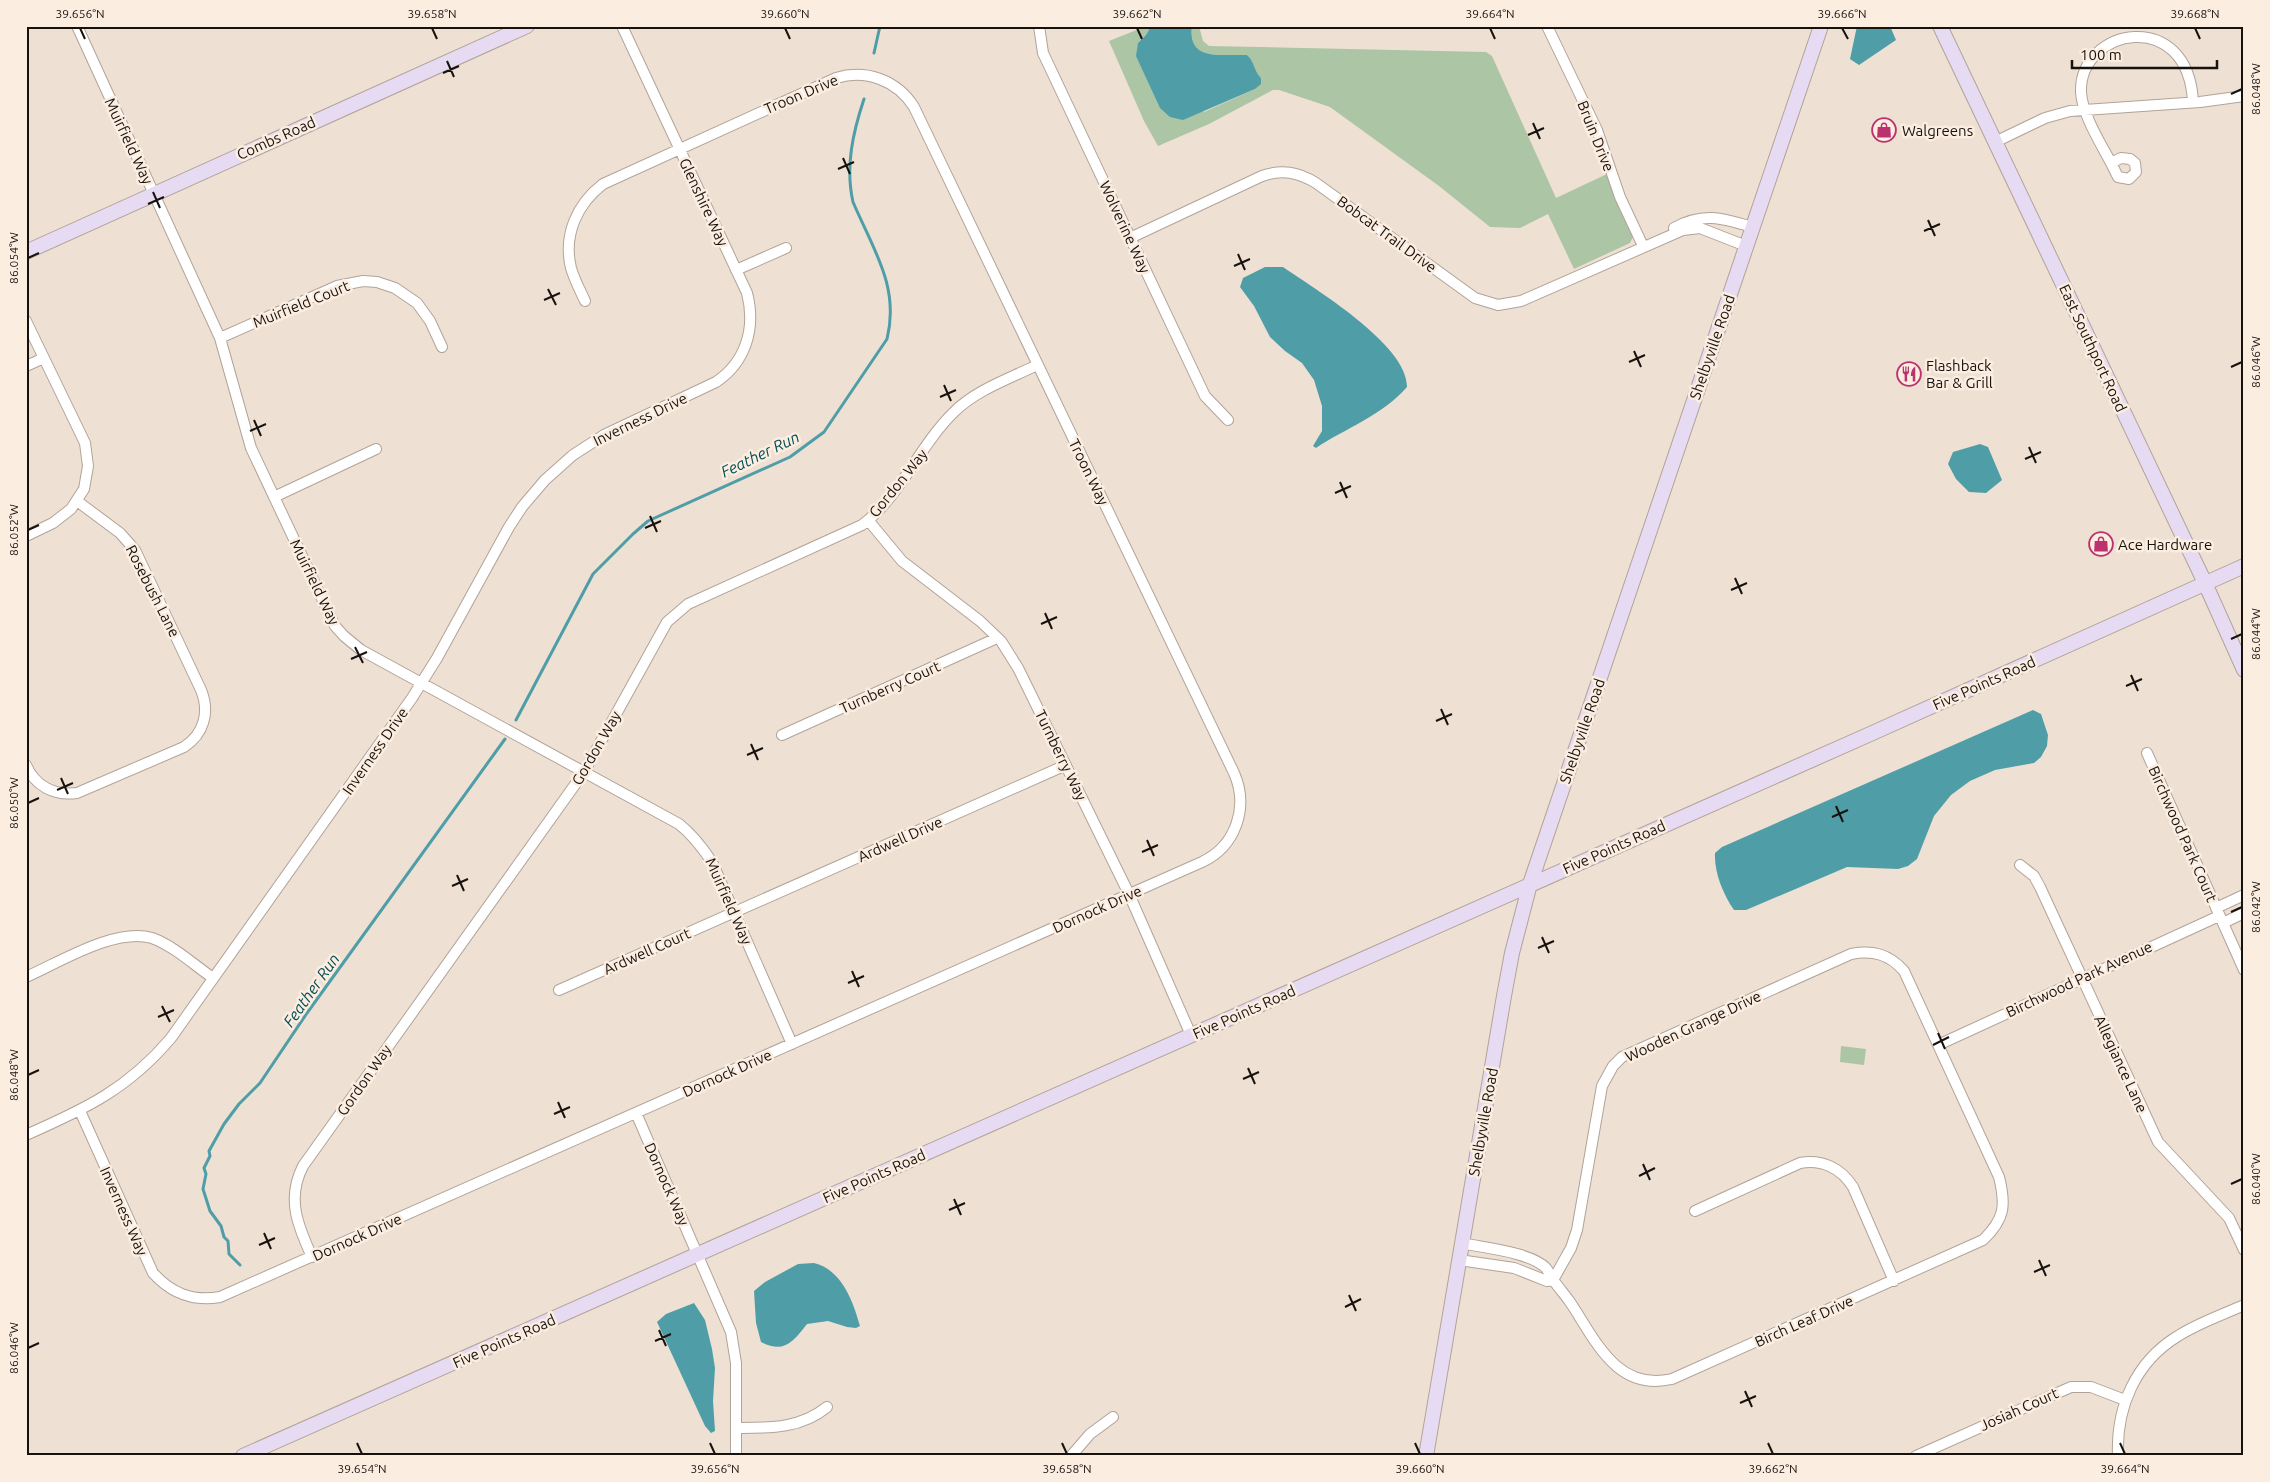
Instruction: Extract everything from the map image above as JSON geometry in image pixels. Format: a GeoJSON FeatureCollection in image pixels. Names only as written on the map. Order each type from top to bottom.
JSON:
{"type":"FeatureCollection","features":[{"type":"Feature","properties":{"kind":"street","name":"Muirfield Way"},"geometry":{"type":"LineString","coordinates":[[77,26],[220,338],[230,368],[245,431],[330,618],[341,633],[362,650],[679,824],[690,833],[707,854],[792,1044]]}},
{"type":"Feature","properties":{"kind":"street","name":"Combs Road"},"geometry":{"type":"LineString","coordinates":[[26,252],[527,26]]}},
{"type":"Feature","properties":{"kind":"street","name":"Glenshire Way"},"geometry":{"type":"LineString","coordinates":[[622,26],[750,303],[750,331],[738,360],[723,377]]}},
{"type":"Feature","properties":{"kind":"street","name":"Wolverine Way"},"geometry":{"type":"LineString","coordinates":[[1039,26],[1043,53],[1205,396],[1228,420]]}},
{"type":"Feature","properties":{"kind":"street","name":"Bruin Drive"},"geometry":{"type":"LineString","coordinates":[[1547,26],[1597,130],[1620,197],[1643,246]]}},
{"type":"Feature","properties":{"kind":"street","name":"Shelbyville Road"},"geometry":{"type":"LineString","coordinates":[[1426,1456],[1512,952],[1530,884],[1820,26]]}},
{"type":"Feature","properties":{"kind":"street","name":"East Southport Road"},"geometry":{"type":"LineString","coordinates":[[1940,26],[2244,670]]}},
{"type":"Feature","properties":{"kind":"street"},"geometry":{"type":"LineString","coordinates":[[2111,163],[2085,108],[2081,90],[2086,70],[2098,52],[2116,41],[2138,37],[2162,42],[2179,55],[2188,72],[2193,102]]}},
{"type":"Feature","properties":{"kind":"street","name":"Troon Drive"},"geometry":{"type":"LineString","coordinates":[[585,301],[572,270],[569,248],[573,222],[581,206],[592,192],[606,182],[831,80],[854,75],[881,79],[902,92],[914,107],[929,139]]}},
{"type":"Feature","properties":{"kind":"street"},"geometry":{"type":"LineString","coordinates":[[1995,142],[2051,116],[2085,108],[2193,102],[2244,96]]}},
{"type":"Feature","properties":{"kind":"street","name":"Troon Way"},"geometry":{"type":"LineString","coordinates":[[929,139],[1234,773],[1239,786],[1241,808]]}},
{"type":"Feature","properties":{"kind":"street","name":"Bobcat Trail Drive"},"geometry":{"type":"LineString","coordinates":[[1130,238],[1262,176],[1284,172],[1303,175],[1316,182],[1475,298],[1494,304],[1521,301],[1683,230],[1700,228],[1746,246]]}},
{"type":"Feature","properties":{"kind":"street","name":"Bobcat Trail Drive"},"geometry":{"type":"LineString","coordinates":[[1643,246],[1686,221],[1700,218],[1729,220],[1752,228]]}},
{"type":"Feature","properties":{"kind":"street"},"geometry":{"type":"LineString","coordinates":[[736,270],[786,248]]}},
{"type":"Feature","properties":{"kind":"street","name":"Muirfield Court"},"geometry":{"type":"LineString","coordinates":[[220,338],[337,286],[363,281],[377,282],[395,288],[417,303],[430,321],[442,347]]}},
{"type":"Feature","properties":{"kind":"street"},"geometry":{"type":"LineString","coordinates":[[26,321],[79,431],[87,452],[88,475],[77,501],[60,519],[26,536]]}},
{"type":"Feature","properties":{"kind":"street"},"geometry":{"type":"LineString","coordinates":[[26,366],[44,358]]}},
{"type":"Feature","properties":{"kind":"street","name":"Gordon Way"},"geometry":{"type":"LineString","coordinates":[[312,1257],[297,1223],[294,1210],[296,1183],[303,1166],[584,772],[665,625],[675,613],[688,604],[856,528],[868,520],[884,504],[954,412],[977,395],[1037,365]]}},
{"type":"Feature","properties":{"kind":"street","name":"Inverness Drive"},"geometry":{"type":"LineString","coordinates":[[26,1135],[80,1111],[118,1088],[149,1062],[176,1031],[422,683],[508,527],[545,480],[573,455],[604,435],[704,389],[723,377]]}},
{"type":"Feature","properties":{"kind":"street"},"geometry":{"type":"LineString","coordinates":[[274,497],[376,449]]}},
{"type":"Feature","properties":{"kind":"street","name":"Rosebush Lane"},"geometry":{"type":"LineString","coordinates":[[26,765],[33,778],[54,792],[63,794],[86,790],[187,744],[198,735],[205,715],[205,704],[201,690],[135,550],[120,533],[77,501]]}},
{"type":"Feature","properties":{"kind":"street","name":"Turnberry Way"},"geometry":{"type":"LineString","coordinates":[[868,520],[902,561],[968,610],[997,638],[1018,668],[1129,894],[1191,1035]]}},
{"type":"Feature","properties":{"kind":"street","name":"Five Points Road"},"geometry":{"type":"LineString","coordinates":[[243,1456],[2244,566]]}},
{"type":"Feature","properties":{"kind":"street","name":"Turnberry Court"},"geometry":{"type":"LineString","coordinates":[[782,735],[997,638]]}},
{"type":"Feature","properties":{"kind":"street","name":"Birchwood Park Court"},"geometry":{"type":"LineString","coordinates":[[2147,753],[2244,970]]}},
{"type":"Feature","properties":{"kind":"street","name":"Ardwell Drive"},"geometry":{"type":"LineString","coordinates":[[734,912],[1066,765]]}},
{"type":"Feature","properties":{"kind":"street","name":"Dornock Drive"},"geometry":{"type":"LineString","coordinates":[[185,1296],[207,1299],[220,1297],[1206,860],[1217,853],[1231,837],[1241,808]]}},
{"type":"Feature","properties":{"kind":"street","name":"Allegiance Lane"},"geometry":{"type":"LineString","coordinates":[[2020,865],[2034,876],[2040,887],[2158,1142],[2229,1218],[2244,1250]]}},
{"type":"Feature","properties":{"kind":"street","name":"Birchwood Park Avenue"},"geometry":{"type":"LineString","coordinates":[[1938,1045],[2219,915],[2244,895]]}},
{"type":"Feature","properties":{"kind":"street","name":"Ardwell Court"},"geometry":{"type":"LineString","coordinates":[[559,990],[734,912]]}},
{"type":"Feature","properties":{"kind":"street","name":"Birchwood Park Avenue"},"geometry":{"type":"LineString","coordinates":[[2219,915],[2244,914]]}},
{"type":"Feature","properties":{"kind":"street"},"geometry":{"type":"LineString","coordinates":[[26,977],[110,939],[132,935],[162,942],[213,978]]}},
{"type":"Feature","properties":{"kind":"street","name":"Wooden Grange Drive"},"geometry":{"type":"LineString","coordinates":[[1550,1280],[1571,1248],[1577,1230],[1602,1086],[1613,1066],[1622,1057],[1851,954],[1866,952],[1884,955],[1897,963],[1904,971],[1938,1045]]}},
{"type":"Feature","properties":{"kind":"street","name":"Birch Leaf Drive"},"geometry":{"type":"LineString","coordinates":[[1459,1260],[1514,1268],[1550,1280],[1570,1301],[1608,1360],[1626,1372],[1653,1380],[1672,1379],[1894,1281],[1983,1240],[1994,1228],[2003,1210],[2004,1201],[1998,1177],[1938,1045]]}},
{"type":"Feature","properties":{"kind":"street","name":"Inverness Way"},"geometry":{"type":"LineString","coordinates":[[80,1111],[148,1265],[162,1283],[172,1291],[185,1296]]}},
{"type":"Feature","properties":{"kind":"street","name":"Dornock Way"},"geometry":{"type":"LineString","coordinates":[[636,1113],[727,1319],[734,1344],[736,1456]]}},
{"type":"Feature","properties":{"kind":"street"},"geometry":{"type":"LineString","coordinates":[[1695,1211],[1800,1163],[1809,1161],[1825,1164],[1843,1174],[1853,1187],[1894,1281]]}},
{"type":"Feature","properties":{"kind":"street","name":"Birch Leaf Drive"},"geometry":{"type":"LineString","coordinates":[[1462,1244],[1536,1261],[1547,1269],[1550,1280]]}},
{"type":"Feature","properties":{"kind":"street"},"geometry":{"type":"LineString","coordinates":[[2118,1456],[2118,1429],[2125,1400],[2140,1372],[2154,1354],[2168,1342],[2189,1329],[2244,1305]]}},
{"type":"Feature","properties":{"kind":"street","name":"Josiah Court"},"geometry":{"type":"LineString","coordinates":[[1916,1456],[2071,1387],[2090,1387],[2125,1400]]}},
{"type":"Feature","properties":{"kind":"street"},"geometry":{"type":"LineString","coordinates":[[736,1428],[790,1425],[809,1418],[827,1407]]}},
{"type":"Feature","properties":{"kind":"street"},"geometry":{"type":"LineString","coordinates":[[1071,1456],[1090,1434],[1113,1417]]}},
{"type":"Feature","properties":{"kind":"green space"},"geometry":{"type":"Polygon","coordinates":[[[1140,26],[1151,26],[1138,43],[1204,112],[1255,89],[1261,78],[1247,55],[1217,55],[1201,51],[1195,46],[1192,38],[1192,26],[1199,26],[1203,41],[1209,46],[1486,52],[1492,56],[1556,198],[1607,174],[1633,237],[1630,243],[1574,269],[1548,214],[1520,228],[1490,227],[1439,186],[1330,107],[1279,90],[1273,90],[1209,124],[1158,146],[1144,121],[1109,41],[1139,29],[1140,26]]]}},
{"type":"Feature","properties":{"kind":"green space"},"geometry":{"type":"Polygon","coordinates":[[[1841,1046],[1866,1049],[1864,1065],[1840,1062],[1841,1046]]]}},
{"type":"Feature","properties":{"kind":"water"},"geometry":{"type":"Polygon","coordinates":[[[1151,26],[1192,26],[1192,38],[1195,46],[1201,51],[1217,55],[1247,55],[1261,78],[1261,84],[1255,89],[1183,120],[1170,117],[1160,108],[1136,56],[1138,43],[1151,26]]]}},
{"type":"Feature","properties":{"kind":"water"},"geometry":{"type":"Polygon","coordinates":[[[1857,26],[1890,26],[1896,40],[1859,65],[1850,59],[1857,26]]]}},
{"type":"Feature","properties":{"kind":"water"},"geometry":{"type":"Polygon","coordinates":[[[1265,267],[1283,267],[1357,319],[1377,336],[1393,354],[1403,371],[1407,387],[1387,406],[1316,448],[1313,446],[1322,431],[1322,406],[1314,380],[1302,363],[1270,337],[1254,306],[1240,287],[1243,278],[1265,267]]]}},
{"type":"Feature","properties":{"kind":"water"},"geometry":{"type":"Polygon","coordinates":[[[1980,444],[1988,447],[2002,480],[1986,493],[1969,492],[1956,479],[1948,464],[1953,452],[1980,444]]]}},
{"type":"Feature","properties":{"kind":"water"},"geometry":{"type":"Polygon","coordinates":[[[2033,710],[2041,714],[2048,735],[2047,746],[2041,757],[2034,763],[1995,770],[1970,781],[1951,795],[1934,816],[1917,859],[1908,866],[1898,869],[1847,867],[1746,910],[1734,910],[1723,890],[1716,868],[1715,853],[1722,847],[2033,710]]]}},
{"type":"Feature","properties":{"kind":"water"},"geometry":{"type":"Polygon","coordinates":[[[814,1263],[832,1272],[839,1279],[850,1297],[860,1326],[856,1328],[847,1327],[828,1321],[807,1324],[792,1341],[782,1346],[776,1347],[761,1342],[756,1323],[754,1291],[765,1282],[798,1264],[814,1263]]]}},
{"type":"Feature","properties":{"kind":"water"},"geometry":{"type":"Polygon","coordinates":[[[694,1303],[705,1320],[715,1368],[713,1401],[715,1431],[711,1433],[705,1426],[657,1322],[666,1314],[694,1303]]]}},
{"type":"Feature","properties":{"kind":"waterway","name":"Feather Run"},"geometry":{"type":"LineString","coordinates":[[874,53],[880,26]]}},
{"type":"Feature","properties":{"kind":"waterway","name":"Feather Run"},"geometry":{"type":"LineString","coordinates":[[516,720],[593,574],[648,521],[790,457],[824,432],[887,339],[890,320],[890,302],[887,285],[876,252],[853,202],[851,189],[851,150],[864,99]]}},
{"type":"Feature","properties":{"kind":"waterway","name":"Feather Run"},"geometry":{"type":"LineString","coordinates":[[240,1265],[229,1254],[228,1241],[224,1237],[221,1226],[210,1211],[203,1189],[206,1174],[204,1168],[210,1156],[209,1151],[224,1124],[239,1104],[260,1083],[307,1013],[505,739]]}},
{"type":"Feature","properties":{"kind":"place","name":"Walgreens"},"geometry":{"type":"Point","coordinates":[1884,130]}},
{"type":"Feature","properties":{"kind":"place","name":"Flashback Bar & Grill"},"geometry":{"type":"Point","coordinates":[1909,374]}},
{"type":"Feature","properties":{"kind":"place","name":"Ace Hardware"},"geometry":{"type":"Point","coordinates":[2101,544]}}]}
